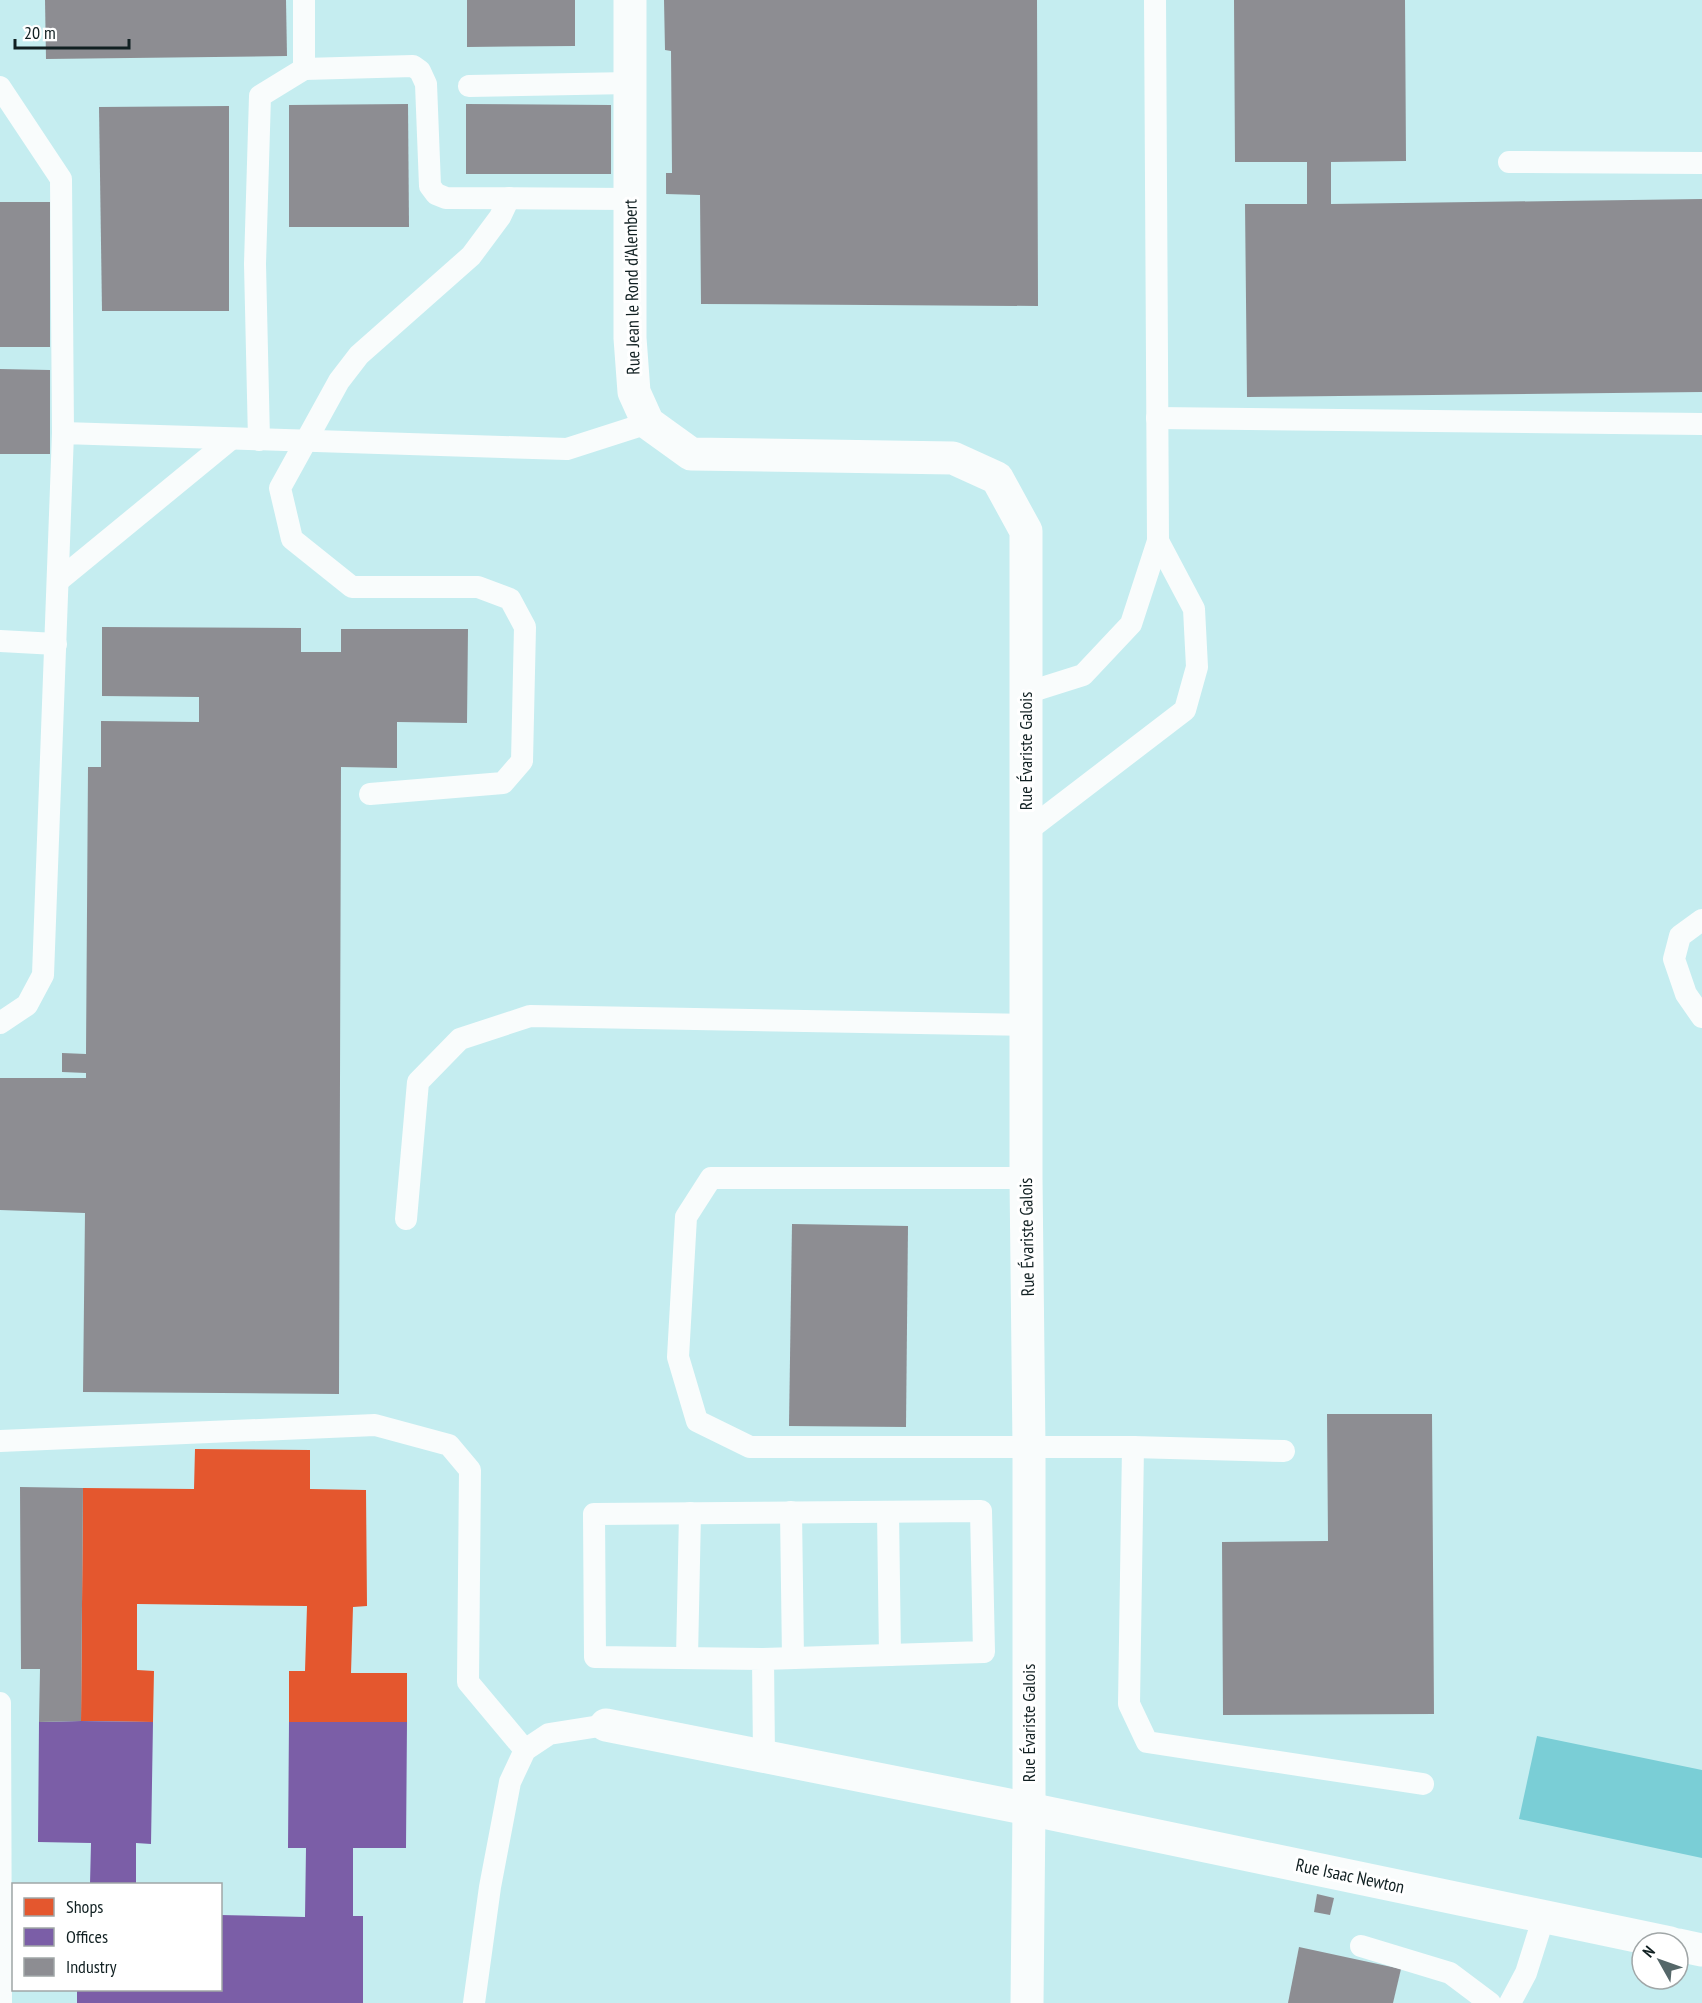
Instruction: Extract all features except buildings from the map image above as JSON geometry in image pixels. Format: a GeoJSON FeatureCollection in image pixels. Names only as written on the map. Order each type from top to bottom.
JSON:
{"type":"FeatureCollection","features":[{"type":"Feature","properties":{"kind":"street","name":"Rue Jean le Rond d'Alembert"},"geometry":{"type":"LineString","coordinates":[[630,0],[630,338],[634,392],[648,423],[690,454],[953,458],[997,478]]}},
{"type":"Feature","properties":{"kind":"street","name":"Rue Évariste Galois"},"geometry":{"type":"LineString","coordinates":[[997,478],[1026,531],[1026,1178],[1029,1447],[1027,2003]]}},
{"type":"Feature","properties":{"kind":"street","name":"Rue Isaac Newton"},"geometry":{"type":"LineString","coordinates":[[606,1725],[1029,1809],[1630,1934]]}},
{"type":"Feature","properties":{"kind":"lane"},"geometry":{"type":"LineString","coordinates":[[304,0],[304,69]]}},
{"type":"Feature","properties":{"kind":"lane"},"geometry":{"type":"LineString","coordinates":[[1026,693],[1083,675],[1131,624],[1158,541],[1155,0]]}},
{"type":"Feature","properties":{"kind":"lane"},"geometry":{"type":"LineString","coordinates":[[259,440],[255,264],[260,96],[304,69],[413,66],[420,71],[426,84],[430,186],[436,194],[446,198],[630,199]]}},
{"type":"Feature","properties":{"kind":"lane"},"geometry":{"type":"LineString","coordinates":[[469,86],[630,82]]}},
{"type":"Feature","properties":{"kind":"lane"},"geometry":{"type":"LineString","coordinates":[[0,87],[61,179],[63,433],[43,975],[27,1005],[0,1023]]}},
{"type":"Feature","properties":{"kind":"lane"},"geometry":{"type":"LineString","coordinates":[[1509,162],[1702,164]]}},
{"type":"Feature","properties":{"kind":"lane"},"geometry":{"type":"LineString","coordinates":[[370,794],[503,783],[522,761],[525,627],[510,600],[478,588],[352,587],[292,539],[280,488],[339,381],[359,355],[471,256],[500,217],[509,198]]}},
{"type":"Feature","properties":{"kind":"lane"},"geometry":{"type":"LineString","coordinates":[[1157,418],[1702,424]]}},
{"type":"Feature","properties":{"kind":"lane"},"geometry":{"type":"LineString","coordinates":[[63,433],[567,449],[648,423]]}},
{"type":"Feature","properties":{"kind":"lane"},"geometry":{"type":"LineString","coordinates":[[58,581],[231,439]]}},
{"type":"Feature","properties":{"kind":"lane"},"geometry":{"type":"LineString","coordinates":[[1027,831],[1185,710],[1197,667],[1194,609],[1158,541]]}},
{"type":"Feature","properties":{"kind":"lane"},"geometry":{"type":"LineString","coordinates":[[0,641],[56,644]]}},
{"type":"Feature","properties":{"kind":"lane"},"geometry":{"type":"LineString","coordinates":[[1702,920],[1680,936],[1674,959],[1686,994],[1702,1017]]}},
{"type":"Feature","properties":{"kind":"lane"},"geometry":{"type":"LineString","coordinates":[[406,1219],[418,1082],[460,1039],[530,1016],[1027,1025]]}},
{"type":"Feature","properties":{"kind":"lane"},"geometry":{"type":"LineString","coordinates":[[1026,1178],[711,1178],[686,1218],[678,1357],[698,1421],[750,1447],[1133,1446],[1284,1451]]}},
{"type":"Feature","properties":{"kind":"lane"},"geometry":{"type":"LineString","coordinates":[[0,1442],[375,1425],[449,1444],[470,1470],[468,1682],[525,1750]]}},
{"type":"Feature","properties":{"kind":"lane"},"geometry":{"type":"LineString","coordinates":[[1133,1446],[1129,1704],[1148,1742],[1423,1784]]}},
{"type":"Feature","properties":{"kind":"lane"},"geometry":{"type":"LineString","coordinates":[[981,1511],[984,1652],[763,1659],[595,1657],[594,1514],[888,1512],[981,1511]]}},
{"type":"Feature","properties":{"kind":"lane"},"geometry":{"type":"LineString","coordinates":[[791,1512],[793,1658]]}},
{"type":"Feature","properties":{"kind":"lane"},"geometry":{"type":"LineString","coordinates":[[888,1512],[890,1655]]}},
{"type":"Feature","properties":{"kind":"lane"},"geometry":{"type":"LineString","coordinates":[[687,1658],[690,1513]]}},
{"type":"Feature","properties":{"kind":"lane"},"geometry":{"type":"LineString","coordinates":[[763,1659],[764,1756]]}},
{"type":"Feature","properties":{"kind":"lane"},"geometry":{"type":"LineString","coordinates":[[0,1703],[1,2003]]}},
{"type":"Feature","properties":{"kind":"lane"},"geometry":{"type":"LineString","coordinates":[[474,2003],[490,1887],[510,1782],[525,1750],[549,1734],[606,1725]]}},
{"type":"Feature","properties":{"kind":"lane"},"geometry":{"type":"LineString","coordinates":[[1510,2003],[1526,1973],[1544,1916]]}},
{"type":"Feature","properties":{"kind":"lane"},"geometry":{"type":"LineString","coordinates":[[1361,1946],[1450,1973],[1490,2003]]}},
{"type":"Feature","properties":{"kind":"shaded area"},"geometry":{"type":"Polygon","coordinates":[[[0,0],[1702,0],[1702,2003],[0,2003],[0,0]]]}},
{"type":"Feature","properties":{"kind":"water"},"geometry":{"type":"Polygon","coordinates":[[[1537,1736],[1702,1770],[1702,1858],[1519,1819],[1537,1736]]]}}]}
